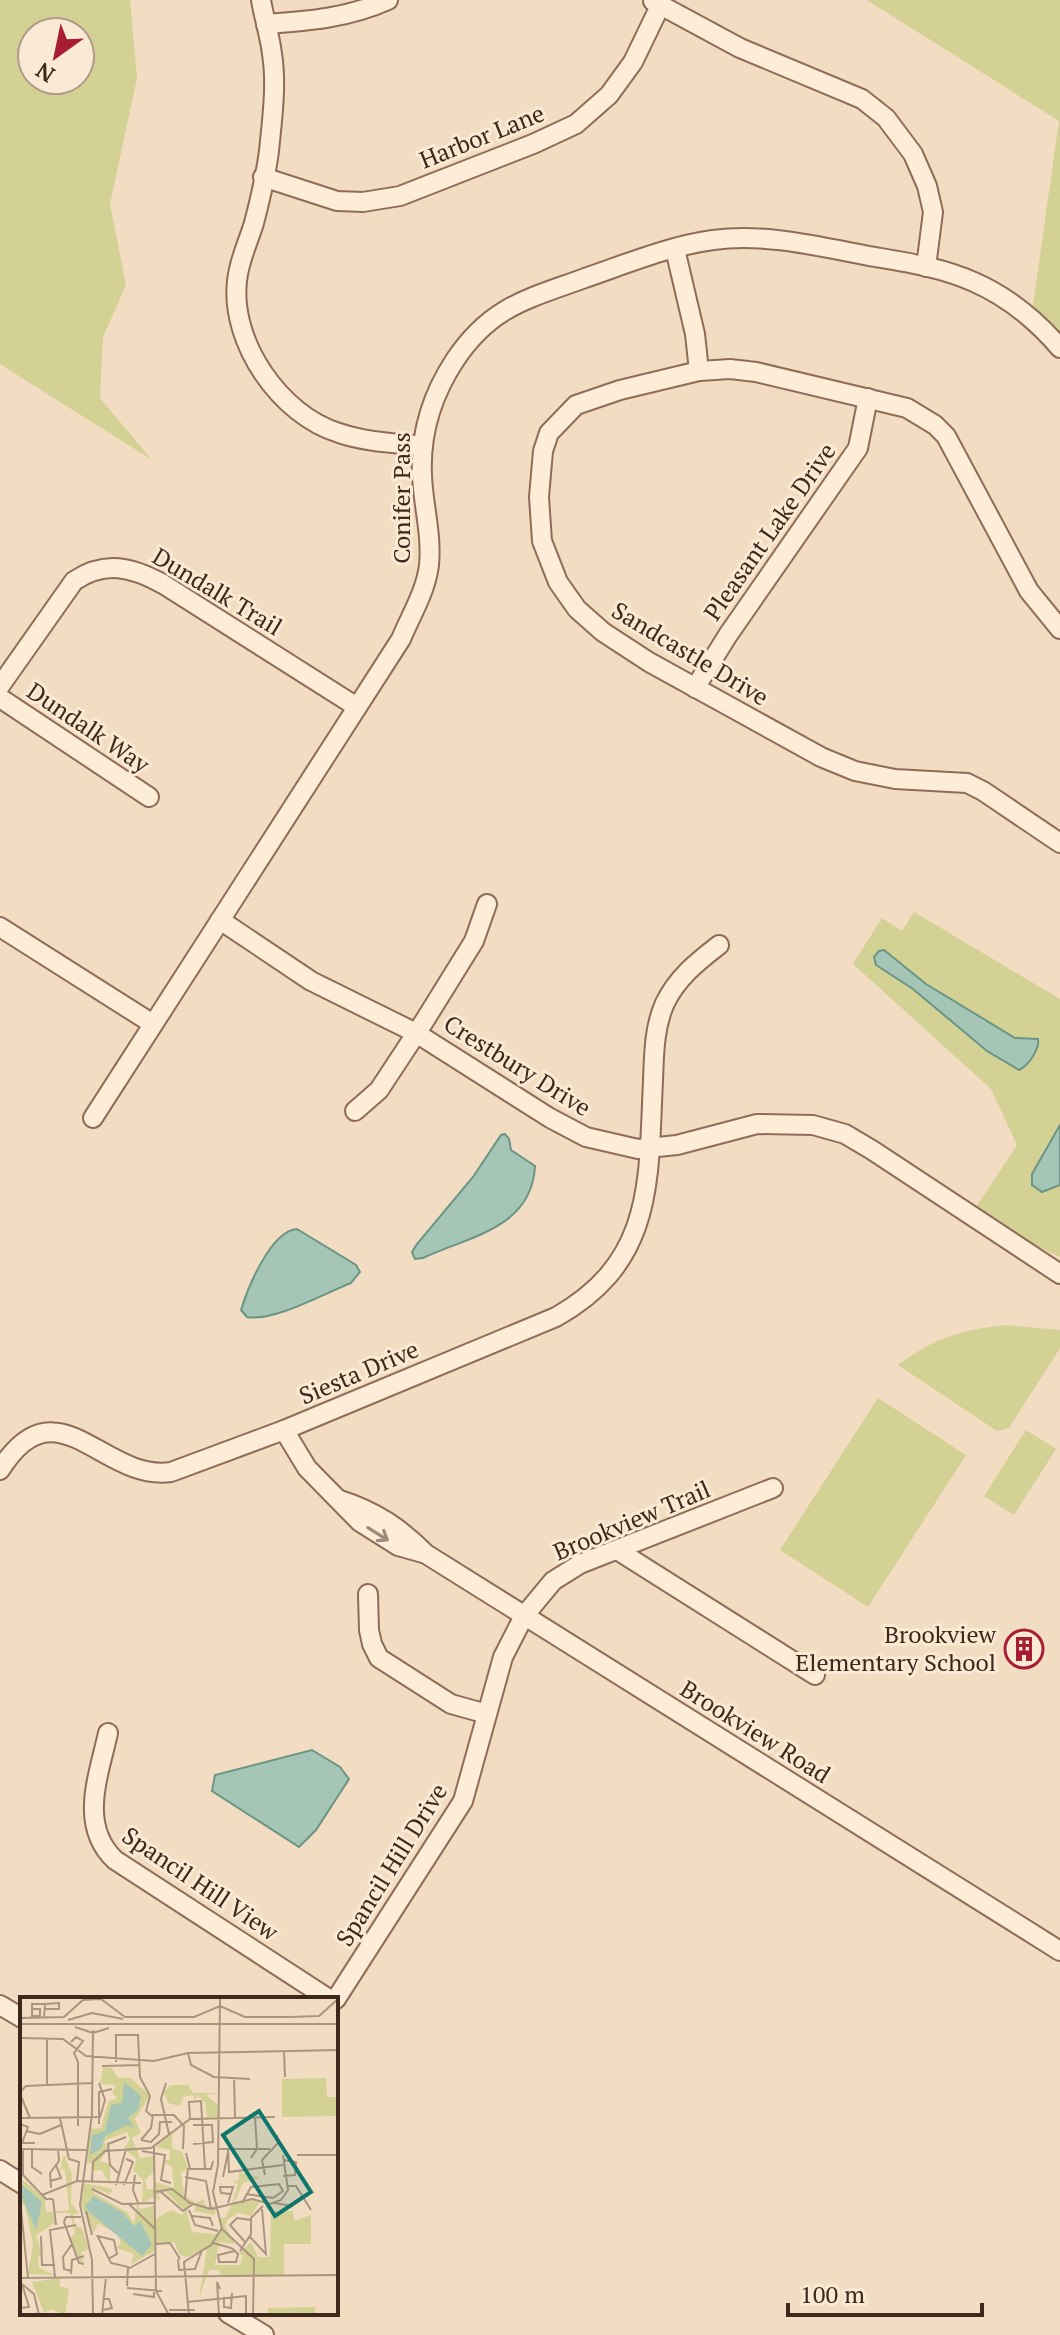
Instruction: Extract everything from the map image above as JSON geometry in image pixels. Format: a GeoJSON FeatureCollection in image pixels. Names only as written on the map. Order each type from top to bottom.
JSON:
{"type":"FeatureCollection","features":[{"type":"Feature","properties":{"kind":"street"},"geometry":{"type":"LineString","coordinates":[[261,0],[272,55],[274,92],[254,224],[242,253],[236,284],[239,315],[248,344],[268,381],[299,412],[337,433],[423,446]]}},
{"type":"Feature","properties":{"kind":"street"},"geometry":{"type":"LineString","coordinates":[[266,24],[354,14],[388,0]]}},
{"type":"Feature","properties":{"kind":"street"},"geometry":{"type":"LineString","coordinates":[[655,3],[740,48],[862,99],[886,118],[913,154],[927,186],[933,212],[926,267]]}},
{"type":"Feature","properties":{"kind":"street","name":"Harbor Lane"},"geometry":{"type":"LineString","coordinates":[[263,177],[337,201],[363,202],[400,196],[533,144],[576,124],[609,95],[633,62],[655,3]]}},
{"type":"Feature","properties":{"kind":"street","name":"Conifer Pass"},"geometry":{"type":"LineString","coordinates":[[93,1118],[401,639],[419,601],[429,566],[422,474],[424,428],[435,396],[455,361],[477,332],[513,304],[675,249],[714,240],[775,239],[961,276],[994,292],[1031,319],[1060,348]]}},
{"type":"Feature","properties":{"kind":"street"},"geometry":{"type":"LineString","coordinates":[[675,249],[695,334],[699,371]]}},
{"type":"Feature","properties":{"kind":"street","name":"Sandcastle Drive"},"geometry":{"type":"LineString","coordinates":[[1060,629],[1029,591],[946,436],[935,425],[907,408],[756,372],[730,369],[699,371],[620,390],[576,405],[549,433],[543,451],[539,497],[542,541],[558,582],[577,609],[603,632],[791,743],[855,771],[895,779],[967,783],[1060,843]]}},
{"type":"Feature","properties":{"kind":"street","name":"Pleasant Lake Drive"},"geometry":{"type":"LineString","coordinates":[[695,688],[728,635],[858,448],[868,398]]}},
{"type":"Feature","properties":{"kind":"street","name":"Dundalk Trail"},"geometry":{"type":"LineString","coordinates":[[0,686],[74,581],[87,572],[118,566],[163,584],[357,707]]}},
{"type":"Feature","properties":{"kind":"street","name":"Dundalk Way"},"geometry":{"type":"LineString","coordinates":[[0,698],[149,797]]}},
{"type":"Feature","properties":{"kind":"street"},"geometry":{"type":"LineString","coordinates":[[355,1111],[379,1090],[468,952],[487,904]]}},
{"type":"Feature","properties":{"kind":"street","name":"Crestbury Drive"},"geometry":{"type":"LineString","coordinates":[[220,920],[311,981],[416,1033],[569,1129],[601,1143],[638,1149],[677,1145],[757,1124],[813,1125],[845,1134],[1060,1274]]}},
{"type":"Feature","properties":{"kind":"street"},"geometry":{"type":"LineString","coordinates":[[0,927],[153,1024]]}},
{"type":"Feature","properties":{"kind":"street","name":"Siesta Drive"},"geometry":{"type":"LineString","coordinates":[[0,1470],[21,1443],[56,1430],[134,1470],[159,1474],[182,1469],[556,1317],[582,1302],[605,1282],[626,1253],[641,1215],[648,1182],[655,1037],[664,1005],[678,982],[719,945]]}},
{"type":"Feature","properties":{"kind":"street","name":"Brookview Road"},"geometry":{"type":"LineString","coordinates":[[284,1430],[307,1468],[360,1522],[398,1546],[426,1554],[1060,1951]]}},
{"type":"Feature","properties":{"kind":"street","name":"Brookview Trail"},"geometry":{"type":"LineString","coordinates":[[524,1616],[543,1591],[565,1572],[773,1488]]}},
{"type":"Feature","properties":{"kind":"street"},"geometry":{"type":"LineString","coordinates":[[617,1550],[815,1675]]}},
{"type":"Feature","properties":{"kind":"street"},"geometry":{"type":"LineString","coordinates":[[368,1594],[369,1630],[379,1658],[451,1704],[487,1714]]}},
{"type":"Feature","properties":{"kind":"street","name":"Spancil Hill Drive"},"geometry":{"type":"LineString","coordinates":[[337,1997],[463,1801],[503,1657],[524,1616]]}},
{"type":"Feature","properties":{"kind":"street","name":"Spancil Hill View"},"geometry":{"type":"LineString","coordinates":[[108,1733],[95,1793],[93,1822],[106,1852],[326,1997]]}},
{"type":"Feature","properties":{"kind":"street"},"geometry":{"type":"LineString","coordinates":[[0,2005],[20,2017]]}},
{"type":"Feature","properties":{"kind":"street"},"geometry":{"type":"LineString","coordinates":[[0,2170],[20,2183]]}},
{"type":"Feature","properties":{"kind":"street"},"geometry":{"type":"LineString","coordinates":[[231,2315],[264,2335]]}},
{"type":"Feature","properties":{"kind":"shaded area"},"geometry":{"type":"Polygon","coordinates":[[[0,0],[130,0],[137,78],[110,204],[126,285],[103,337],[100,398],[152,460],[0,364],[0,0]]]}},
{"type":"Feature","properties":{"kind":"shaded area"},"geometry":{"type":"Polygon","coordinates":[[[867,0],[1060,0],[1060,348],[1031,319],[1059,121],[867,0]]]}},
{"type":"Feature","properties":{"kind":"shaded area"},"geometry":{"type":"Polygon","coordinates":[[[914,912],[1060,999],[1060,1257],[971,1215],[1017,1145],[991,1089],[853,964],[882,918],[902,931],[914,912]]]}},
{"type":"Feature","properties":{"kind":"shaded area"},"geometry":{"type":"Polygon","coordinates":[[[884,950],[926,984],[1015,1038],[1038,1039],[1037,1048],[1029,1061],[1019,1070],[987,1051],[913,989],[876,965],[874,957],[884,950]]]}},
{"type":"Feature","properties":{"kind":"shaded area"},"geometry":{"type":"Polygon","coordinates":[[[1060,1125],[1060,1185],[1042,1192],[1032,1185],[1032,1174],[1060,1125]]]}},
{"type":"Feature","properties":{"kind":"shaded area"},"geometry":{"type":"Polygon","coordinates":[[[505,1134],[511,1150],[535,1166],[531,1187],[523,1203],[511,1217],[496,1227],[415,1259],[412,1252],[417,1244],[473,1177],[501,1135],[505,1134]]]}},
{"type":"Feature","properties":{"kind":"shaded area"},"geometry":{"type":"Polygon","coordinates":[[[297,1229],[356,1265],[360,1272],[351,1283],[299,1306],[271,1315],[247,1317],[241,1310],[262,1262],[278,1239],[297,1229]]]}},
{"type":"Feature","properties":{"kind":"shaded area"},"geometry":{"type":"Polygon","coordinates":[[[1005,1325],[1060,1330],[1060,1348],[1009,1428],[997,1431],[898,1365],[948,1337],[1005,1325]]]}},
{"type":"Feature","properties":{"kind":"shaded area"},"geometry":{"type":"Polygon","coordinates":[[[878,1398],[966,1455],[868,1607],[780,1550],[878,1398]]]}},
{"type":"Feature","properties":{"kind":"shaded area"},"geometry":{"type":"Polygon","coordinates":[[[1026,1430],[1056,1449],[1014,1515],[984,1496],[1026,1430]]]}},
{"type":"Feature","properties":{"kind":"shaded area"},"geometry":{"type":"Polygon","coordinates":[[[312,1750],[340,1767],[349,1779],[316,1830],[299,1847],[212,1791],[215,1775],[312,1750]]]}},
{"type":"Feature","properties":{"kind":"place","name":"Brookview Elementary School"},"geometry":{"type":"Point","coordinates":[1024,1649]}}]}
